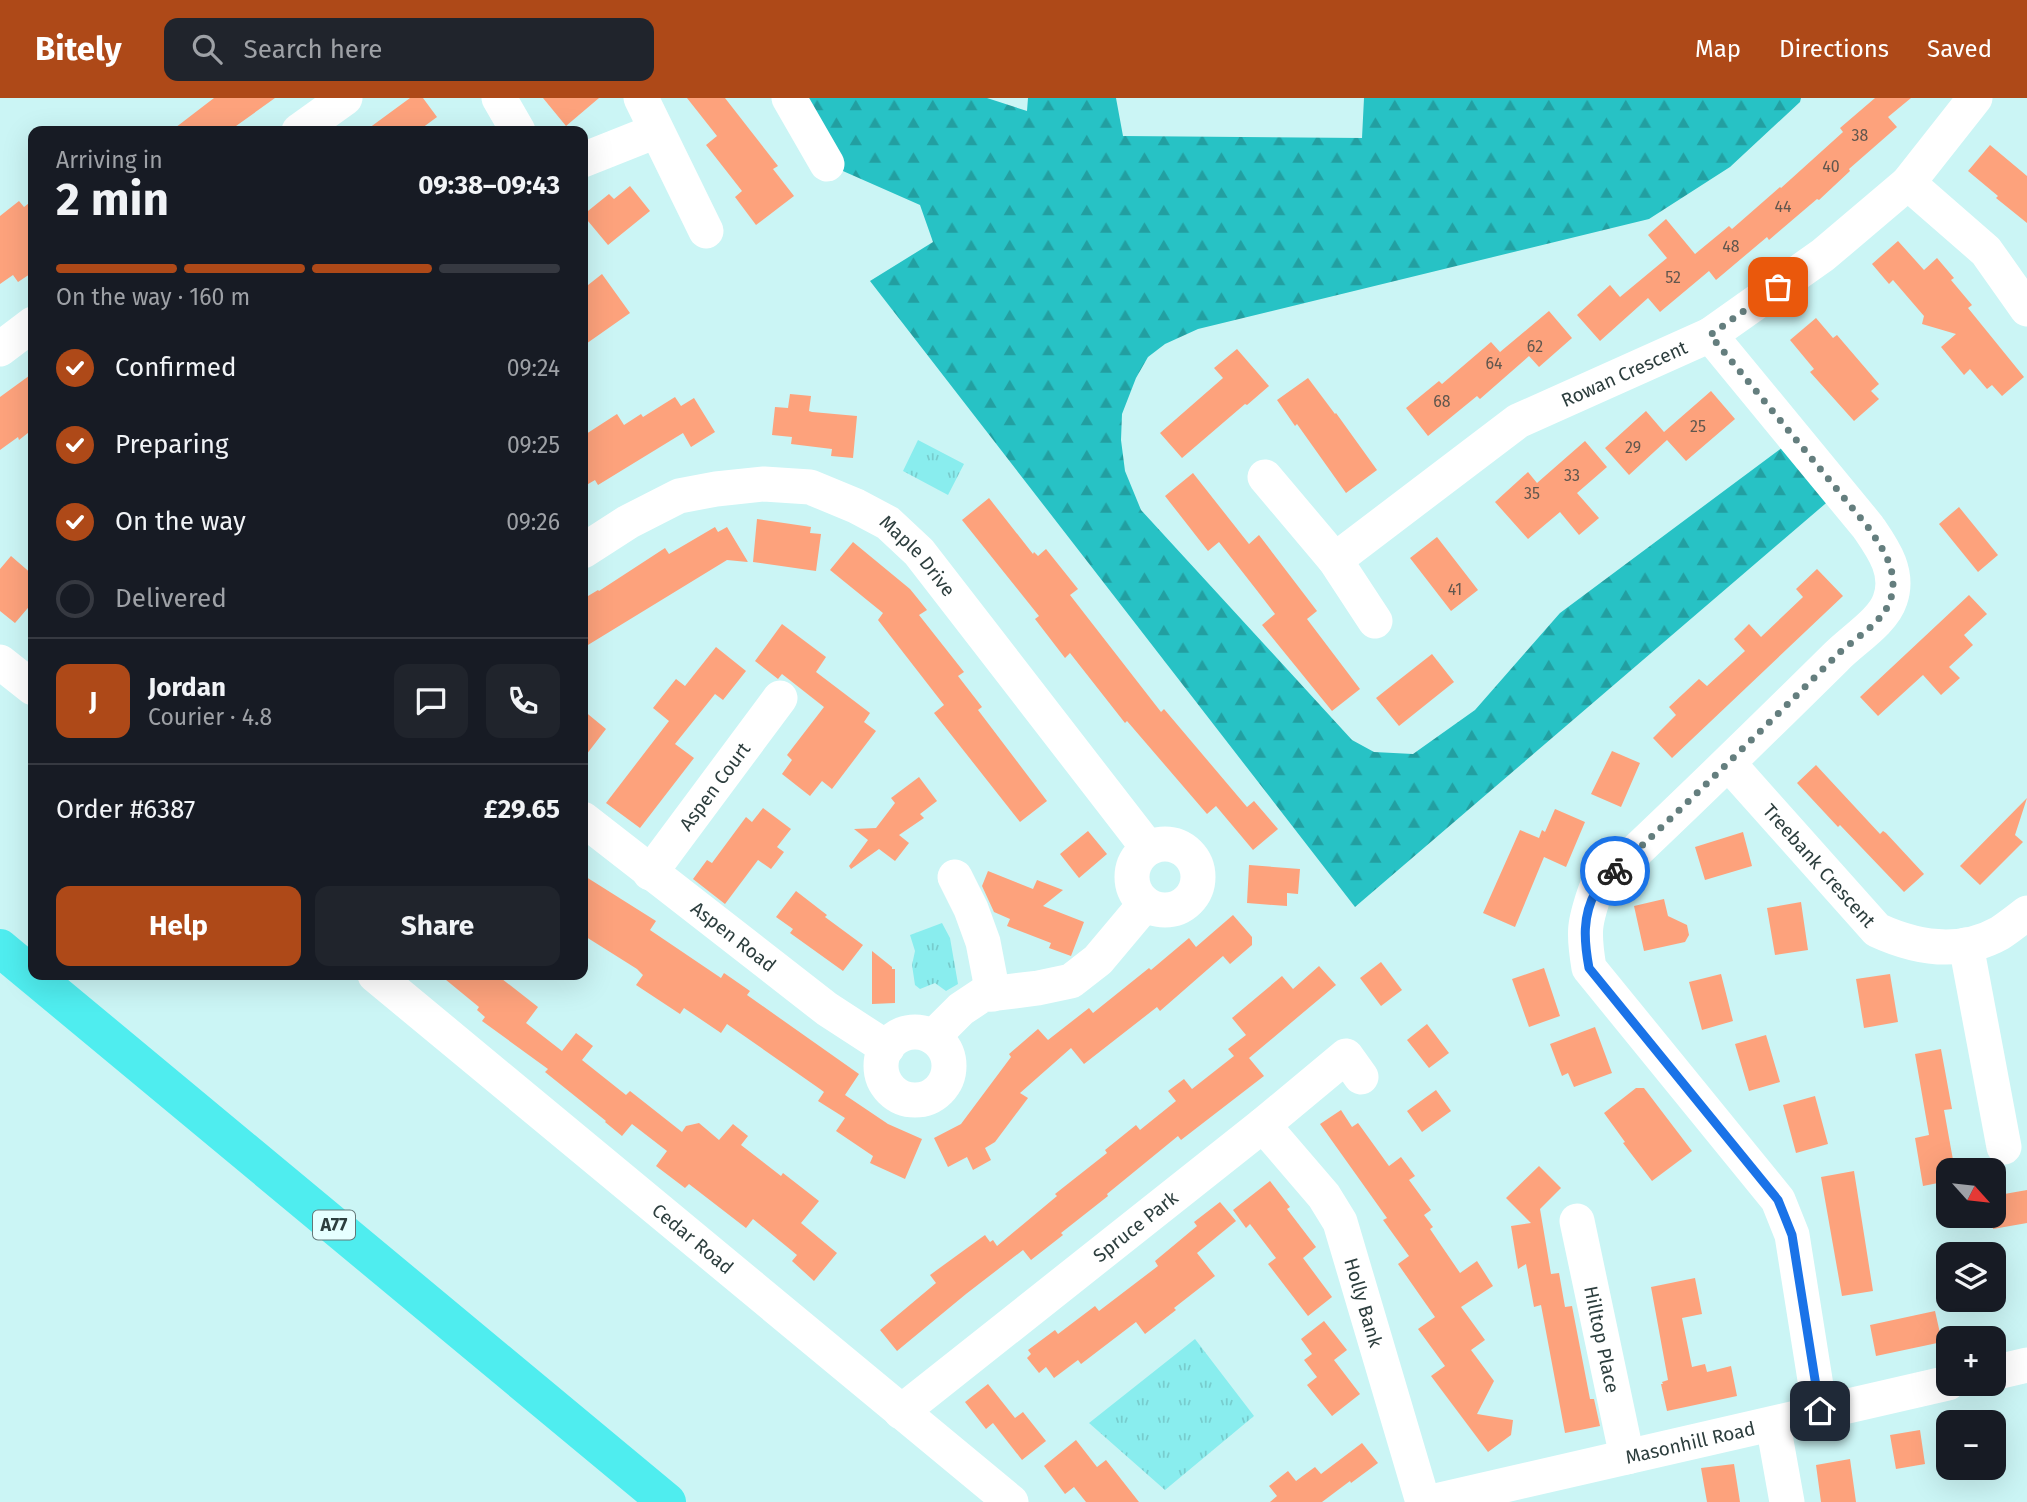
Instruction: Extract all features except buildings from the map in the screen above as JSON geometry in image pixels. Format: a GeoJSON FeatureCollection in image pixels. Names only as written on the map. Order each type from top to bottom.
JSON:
{"type":"FeatureCollection","features":[{"type":"Feature","properties":{"kind":"highway","name":"A77"},"geometry":{"type":"LineString","coordinates":[[0,948],[28,971]]}},
{"type":"Feature","properties":{"kind":"highway","name":"A77"},"geometry":{"type":"LineString","coordinates":[[39,980],[667,1502]]}},
{"type":"Feature","properties":{"kind":"street"},"geometry":{"type":"LineString","coordinates":[[306,126],[345,98]]}},
{"type":"Feature","properties":{"kind":"street"},"geometry":{"type":"LineString","coordinates":[[499,98],[515,126]]}},
{"type":"Feature","properties":{"kind":"street"},"geometry":{"type":"LineString","coordinates":[[641,98],[706,231]]}},
{"type":"Feature","properties":{"kind":"street"},"geometry":{"type":"LineString","coordinates":[[789,98],[827,164]]}},
{"type":"Feature","properties":{"kind":"street","name":"Rowan Crescent"},"geometry":{"type":"LineString","coordinates":[[1335,559],[1518,421],[1710,335],[1823,255],[1908,183],[1975,98]]}},
{"type":"Feature","properties":{"kind":"street"},"geometry":{"type":"LineString","coordinates":[[588,158],[656,131]]}},
{"type":"Feature","properties":{"kind":"street"},"geometry":{"type":"LineString","coordinates":[[1908,183],[1986,251],[2027,309]]}},
{"type":"Feature","properties":{"kind":"street"},"geometry":{"type":"LineString","coordinates":[[0,349],[28,328]]}},
{"type":"Feature","properties":{"kind":"street"},"geometry":{"type":"LineString","coordinates":[[1710,335],[1886,552],[1893,575],[1890,601],[1876,621],[1846,646],[1729,764],[1596,889],[1586,918],[1584,941],[1589,968],[1778,1200],[1792,1235],[1820,1411]]}},
{"type":"Feature","properties":{"kind":"street"},"geometry":{"type":"LineString","coordinates":[[1265,477],[1335,559],[1375,621]]}},
{"type":"Feature","properties":{"kind":"street","name":"Maple Drive"},"geometry":{"type":"LineString","coordinates":[[588,548],[628,522],[679,496],[764,484],[810,487],[888,523],[919,552],[1148,848]]}},
{"type":"Feature","properties":{"kind":"street"},"geometry":{"type":"LineString","coordinates":[[0,662],[28,682]]}},
{"type":"Feature","properties":{"kind":"street","name":"Aspen Court"},"geometry":{"type":"LineString","coordinates":[[650,873],[780,698]]}},
{"type":"Feature","properties":{"kind":"street","name":"Treebank Crescent"},"geometry":{"type":"LineString","coordinates":[[1729,764],[1877,930],[1899,940],[1934,948],[1966,945],[1999,933],[2027,913]]}},
{"type":"Feature","properties":{"kind":"street","name":"Aspen Road"},"geometry":{"type":"LineString","coordinates":[[588,823],[827,1009],[887,1048]]}},
{"type":"Feature","properties":{"kind":"street"},"geometry":{"type":"LineString","coordinates":[[1159,844],[1182,848],[1191,856],[1197,867],[1195,891],[1189,900],[1167,911],[1145,904],[1134,891],[1131,875],[1136,859],[1148,848],[1159,844]]}},
{"type":"Feature","properties":{"kind":"street"},"geometry":{"type":"LineString","coordinates":[[955,877],[983,942],[993,994]]}},
{"type":"Feature","properties":{"kind":"street"},"geometry":{"type":"LineString","coordinates":[[933,1037],[961,1009],[982,995],[1071,981],[1098,960],[1145,904]]}},
{"type":"Feature","properties":{"kind":"street"},"geometry":{"type":"LineString","coordinates":[[1966,945],[2004,1147]]}},
{"type":"Feature","properties":{"kind":"street","name":"Cedar Road"},"geometry":{"type":"LineString","coordinates":[[381,980],[1011,1502]]}},
{"type":"Feature","properties":{"kind":"street"},"geometry":{"type":"LineString","coordinates":[[908,1033],[933,1037],[942,1045],[949,1066],[942,1087],[923,1099],[900,1097],[891,1090],[881,1070],[887,1048],[896,1038],[908,1033]]}},
{"type":"Feature","properties":{"kind":"street","name":"Spruce Park"},"geometry":{"type":"LineString","coordinates":[[901,1412],[1264,1125],[1346,1056],[1361,1077]]}},
{"type":"Feature","properties":{"kind":"street","name":"Holly Bank"},"geometry":{"type":"LineString","coordinates":[[1264,1125],[1324,1196],[1340,1222],[1423,1502]]}},
{"type":"Feature","properties":{"kind":"street","name":"Hilltop Place"},"geometry":{"type":"LineString","coordinates":[[1577,1221],[1627,1457]]}},
{"type":"Feature","properties":{"kind":"street"},"geometry":{"type":"LineString","coordinates":[[2006,1370],[2027,1364]]}},
{"type":"Feature","properties":{"kind":"street","name":"Masonhill Road"},"geometry":{"type":"LineString","coordinates":[[1431,1502],[1551,1489],[1627,1457],[1936,1386]]}},
{"type":"Feature","properties":{"kind":"street"},"geometry":{"type":"LineString","coordinates":[[1773,1424],[1787,1502]]}},
{"type":"Feature","properties":{"kind":"green space"},"geometry":{"type":"Polygon","coordinates":[[[789,98],[987,98],[1027,111],[1028,98],[1116,98],[1123,136],[1362,138],[1364,98],[1801,98],[1800,102],[1730,167],[1649,219],[1198,329],[1165,344],[1148,357],[1136,378],[1122,414],[1121,440],[1125,471],[1141,510],[1352,740],[1374,752],[1413,754],[1475,710],[1560,613],[1795,438],[1839,492],[1355,907],[870,281],[933,242],[920,205],[827,164],[789,98]]]}},
{"type":"Feature","properties":{"kind":"green space"},"geometry":{"type":"Polygon","coordinates":[[[918,440],[964,464],[948,495],[903,471],[918,440]]]}},
{"type":"Feature","properties":{"kind":"green space"},"geometry":{"type":"Polygon","coordinates":[[[942,923],[950,938],[958,984],[946,991],[935,983],[920,989],[915,985],[912,965],[915,951],[910,935],[942,923]]]}},
{"type":"Feature","properties":{"kind":"green space"},"geometry":{"type":"Polygon","coordinates":[[[1195,1339],[1254,1416],[1165,1490],[1089,1423],[1195,1339]]]}},
{"type":"Feature","properties":{"kind":"way so far"},"geometry":{"type":"LineString","coordinates":[[1615,871],[1729,764],[1846,646],[1876,621],[1890,601],[1893,575],[1886,552],[1710,335],[1778,287]]}},
{"type":"Feature","properties":{"kind":"route"},"geometry":{"type":"LineString","coordinates":[[1615,871],[1596,889],[1586,918],[1584,941],[1589,968],[1778,1200],[1792,1235],[1820,1411]]}}]}
